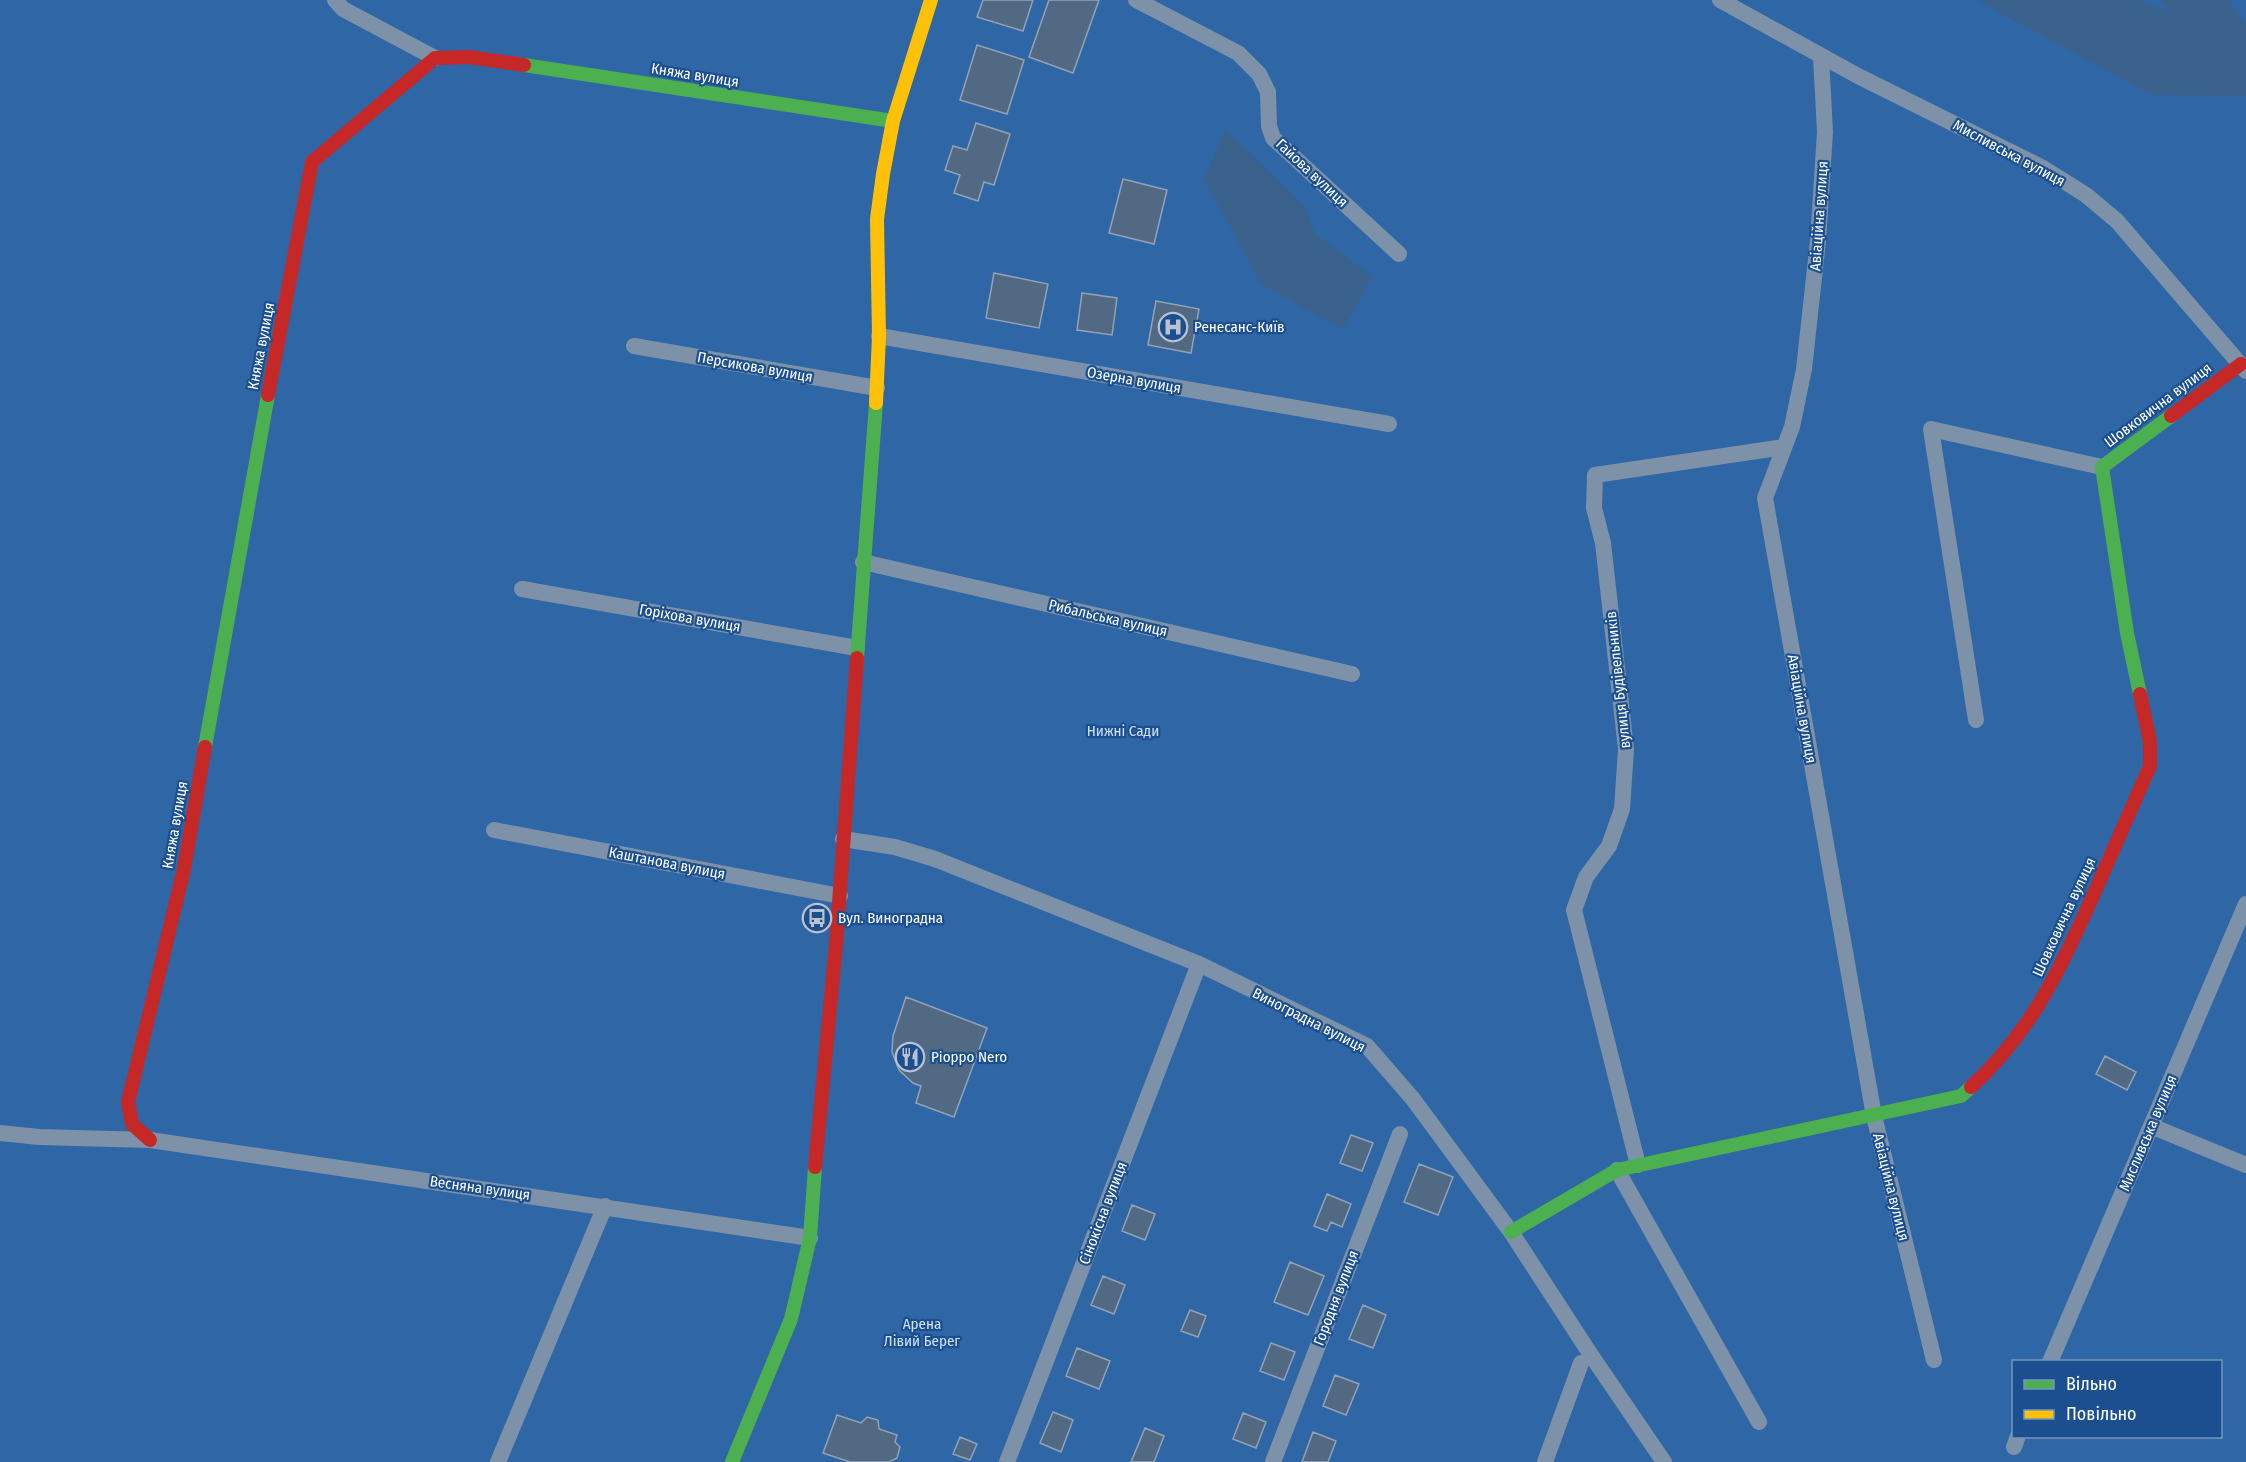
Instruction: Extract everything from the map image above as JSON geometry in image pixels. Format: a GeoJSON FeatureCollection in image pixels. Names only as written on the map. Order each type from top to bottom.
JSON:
{"type":"FeatureCollection","features":[{"type":"Feature","properties":{"kind":"street"},"geometry":{"type":"LineString","coordinates":[[335,0],[343,9],[435,58]]}},
{"type":"Feature","properties":{"kind":"street"},"geometry":{"type":"LineString","coordinates":[[732,1462],[791,1319],[810,1238],[817,1135],[840,896],[877,388],[879,336],[877,219],[893,121],[932,0]]}},
{"type":"Feature","properties":{"kind":"street","name":"Гайова вулиця"},"geometry":{"type":"LineString","coordinates":[[1136,0],[1238,53],[1260,74],[1268,92],[1269,126],[1273,138],[1399,254]]}},
{"type":"Feature","properties":{"kind":"street","name":"Мисливська вулиця"},"geometry":{"type":"LineString","coordinates":[[1720,0],[1821,56],[2043,168],[2086,195],[2117,221],[2244,367]]}},
{"type":"Feature","properties":{"kind":"street","name":"Авіаційна вулиця"},"geometry":{"type":"LineString","coordinates":[[1821,56],[1825,132],[1818,241],[1804,369],[1792,427],[1765,498],[1874,1116],[1934,1360]]}},
{"type":"Feature","properties":{"kind":"street","name":"Княжа вулиця"},"geometry":{"type":"LineString","coordinates":[[150,1140],[132,1124],[128,1102],[184,869],[255,464],[312,162],[435,58],[469,57],[893,121]]}},
{"type":"Feature","properties":{"kind":"street","name":"Озерна вулиця"},"geometry":{"type":"LineString","coordinates":[[879,336],[1389,424]]}},
{"type":"Feature","properties":{"kind":"street","name":"Персикова вулиця"},"geometry":{"type":"LineString","coordinates":[[634,346],[877,388]]}},
{"type":"Feature","properties":{"kind":"street","name":"Шовковична вулиця"},"geometry":{"type":"LineString","coordinates":[[1511,1232],[1617,1170],[1874,1116],[1961,1095],[1996,1064],[2033,1016],[2061,967],[2150,766],[2150,742],[2127,633],[2102,467],[2244,367]]}},
{"type":"Feature","properties":{"kind":"street"},"geometry":{"type":"LineString","coordinates":[[1976,720],[1931,429],[2102,467]]}},
{"type":"Feature","properties":{"kind":"street","name":"вулиця Будівельників"},"geometry":{"type":"LineString","coordinates":[[1638,1165],[1574,910],[1586,877],[1609,846],[1622,809],[1626,749],[1603,543],[1594,508],[1595,475],[1784,447]]}},
{"type":"Feature","properties":{"kind":"street","name":"Рибальська вулиця"},"geometry":{"type":"LineString","coordinates":[[863,562],[1352,674]]}},
{"type":"Feature","properties":{"kind":"street","name":"Горіхова вулиця"},"geometry":{"type":"LineString","coordinates":[[522,589],[857,648]]}},
{"type":"Feature","properties":{"kind":"street","name":"Каштанова вулиця"},"geometry":{"type":"LineString","coordinates":[[494,830],[840,896]]}},
{"type":"Feature","properties":{"kind":"street","name":"Виноградна вулиця"},"geometry":{"type":"LineString","coordinates":[[843,839],[895,847],[935,859],[1199,964],[1367,1046],[1413,1099],[1511,1232],[1664,1462]]}},
{"type":"Feature","properties":{"kind":"street","name":"Мисливська вулиця"},"geometry":{"type":"LineString","coordinates":[[2051,1360],[2246,904]]}},
{"type":"Feature","properties":{"kind":"street","name":"Сінокісна вулиця"},"geometry":{"type":"LineString","coordinates":[[1007,1462],[1199,964]]}},
{"type":"Feature","properties":{"kind":"street"},"geometry":{"type":"LineString","coordinates":[[2151,1126],[2246,1166]]}},
{"type":"Feature","properties":{"kind":"street","name":"Весняна вулиця"},"geometry":{"type":"LineString","coordinates":[[0,1133],[39,1137],[150,1140],[810,1238]]}},
{"type":"Feature","properties":{"kind":"street","name":"Городня вулиця"},"geometry":{"type":"LineString","coordinates":[[1273,1462],[1400,1134]]}},
{"type":"Feature","properties":{"kind":"street"},"geometry":{"type":"LineString","coordinates":[[1617,1170],[1759,1422]]}},
{"type":"Feature","properties":{"kind":"street"},"geometry":{"type":"LineString","coordinates":[[498,1462],[605,1206]]}},
{"type":"Feature","properties":{"kind":"street"},"geometry":{"type":"LineString","coordinates":[[1545,1462],[1581,1363]]}},
{"type":"Feature","properties":{"kind":"green space","name":"Нижні Сади"},"geometry":{"type":"Polygon","coordinates":[[[0,0],[2246,0],[2246,1462],[0,1462],[0,0]]]}},
{"type":"Feature","properties":{"kind":"shaded area"},"geometry":{"type":"Polygon","coordinates":[[[1977,0],[2137,0],[2170,12],[2160,0],[2229,0],[2246,25],[2246,96],[2152,95],[1977,0]]]}},
{"type":"Feature","properties":{"kind":"shaded area"},"geometry":{"type":"Polygon","coordinates":[[[1226,129],[1304,206],[1315,234],[1372,276],[1343,329],[1261,284],[1204,179],[1226,129]]]}},
{"type":"Feature","properties":{"kind":"building"},"geometry":{"type":"Polygon","coordinates":[[[983,0],[1033,0],[1023,31],[977,17],[983,0]]]}},
{"type":"Feature","properties":{"kind":"building"},"geometry":{"type":"Polygon","coordinates":[[[1049,0],[1099,0],[1073,73],[1029,57],[1049,0]]]}},
{"type":"Feature","properties":{"kind":"building"},"geometry":{"type":"Polygon","coordinates":[[[977,45],[1024,60],[1007,114],[960,100],[977,45]]]}},
{"type":"Feature","properties":{"kind":"building"},"geometry":{"type":"Polygon","coordinates":[[[976,123],[1010,134],[994,185],[984,182],[978,201],[954,193],[960,175],[945,170],[953,146],[967,150],[976,123]]]}},
{"type":"Feature","properties":{"kind":"building"},"geometry":{"type":"Polygon","coordinates":[[[1123,179],[1167,190],[1154,244],[1109,233],[1123,179]]]}},
{"type":"Feature","properties":{"kind":"building"},"geometry":{"type":"Polygon","coordinates":[[[994,273],[1048,284],[1039,328],[986,318],[994,273]]]}},
{"type":"Feature","properties":{"kind":"building"},"geometry":{"type":"Polygon","coordinates":[[[1082,293],[1117,298],[1112,335],[1077,330],[1082,293]]]}},
{"type":"Feature","properties":{"kind":"building","name":"Ренесанс-Київ"},"geometry":{"type":"Polygon","coordinates":[[[1156,301],[1199,309],[1191,353],[1148,345],[1156,301]]]}},
{"type":"Feature","properties":{"kind":"building"},"geometry":{"type":"Polygon","coordinates":[[[906,997],[987,1028],[954,1117],[916,1103],[921,1086],[913,1083],[899,1070],[892,1052],[893,1036],[906,997]]]}},
{"type":"Feature","properties":{"kind":"building"},"geometry":{"type":"Polygon","coordinates":[[[2105,1056],[2136,1072],[2127,1090],[2096,1074],[2105,1056]]]}},
{"type":"Feature","properties":{"kind":"building"},"geometry":{"type":"Polygon","coordinates":[[[1351,1135],[1373,1143],[1362,1171],[1340,1163],[1351,1135]]]}},
{"type":"Feature","properties":{"kind":"building"},"geometry":{"type":"Polygon","coordinates":[[[1419,1164],[1453,1177],[1438,1215],[1404,1202],[1419,1164]]]}},
{"type":"Feature","properties":{"kind":"building"},"geometry":{"type":"Polygon","coordinates":[[[1327,1194],[1351,1204],[1342,1227],[1331,1222],[1327,1231],[1314,1226],[1327,1194]]]}},
{"type":"Feature","properties":{"kind":"building"},"geometry":{"type":"Polygon","coordinates":[[[1132,1205],[1155,1214],[1145,1240],[1122,1231],[1132,1205]]]}},
{"type":"Feature","properties":{"kind":"building"},"geometry":{"type":"Polygon","coordinates":[[[1290,1262],[1324,1276],[1308,1315],[1274,1302],[1290,1262]]]}},
{"type":"Feature","properties":{"kind":"building"},"geometry":{"type":"Polygon","coordinates":[[[1103,1276],[1125,1285],[1114,1314],[1091,1305],[1103,1276]]]}},
{"type":"Feature","properties":{"kind":"building"},"geometry":{"type":"Polygon","coordinates":[[[1363,1305],[1386,1315],[1373,1348],[1349,1339],[1363,1305]]]}},
{"type":"Feature","properties":{"kind":"building"},"geometry":{"type":"Polygon","coordinates":[[[1190,1310],[1206,1316],[1198,1337],[1181,1331],[1190,1310]]]}},
{"type":"Feature","properties":{"kind":"building"},"geometry":{"type":"Polygon","coordinates":[[[1271,1343],[1295,1352],[1284,1380],[1260,1371],[1271,1343]]]}},
{"type":"Feature","properties":{"kind":"building"},"geometry":{"type":"Polygon","coordinates":[[[1077,1348],[1110,1361],[1099,1389],[1066,1376],[1077,1348]]]}},
{"type":"Feature","properties":{"kind":"building"},"geometry":{"type":"Polygon","coordinates":[[[1335,1375],[1359,1384],[1346,1415],[1323,1406],[1335,1375]]]}},
{"type":"Feature","properties":{"kind":"building"},"geometry":{"type":"Polygon","coordinates":[[[1053,1412],[1073,1420],[1061,1452],[1040,1443],[1053,1412]]]}},
{"type":"Feature","properties":{"kind":"building"},"geometry":{"type":"Polygon","coordinates":[[[1243,1413],[1266,1422],[1256,1448],[1233,1439],[1243,1413]]]}},
{"type":"Feature","properties":{"kind":"building"},"geometry":{"type":"Polygon","coordinates":[[[837,1415],[861,1423],[867,1417],[878,1420],[879,1429],[897,1435],[895,1442],[900,1447],[897,1458],[889,1462],[850,1462],[823,1453],[837,1415]]]}},
{"type":"Feature","properties":{"kind":"building"},"geometry":{"type":"Polygon","coordinates":[[[1145,1428],[1164,1436],[1154,1462],[1131,1462],[1145,1428]]]}},
{"type":"Feature","properties":{"kind":"building"},"geometry":{"type":"Polygon","coordinates":[[[1313,1432],[1336,1441],[1328,1462],[1302,1462],[1313,1432]]]}},
{"type":"Feature","properties":{"kind":"building"},"geometry":{"type":"Polygon","coordinates":[[[960,1437],[977,1444],[970,1460],[953,1454],[960,1437]]]}},
{"type":"Feature","properties":{"kind":"traffic: fast"},"geometry":{"type":"LineString","coordinates":[[524,65],[893,121]]}},
{"type":"Feature","properties":{"kind":"traffic: fast"},"geometry":{"type":"LineString","coordinates":[[205,747],[268,395]]}},
{"type":"Feature","properties":{"kind":"traffic: fast"},"geometry":{"type":"LineString","coordinates":[[857,658],[876,403]]}},
{"type":"Feature","properties":{"kind":"traffic: fast"},"geometry":{"type":"LineString","coordinates":[[2140,694],[2127,633],[2102,467],[2171,416]]}},
{"type":"Feature","properties":{"kind":"traffic: fast"},"geometry":{"type":"LineString","coordinates":[[1511,1232],[1617,1170],[1961,1096],[1971,1087]]}},
{"type":"Feature","properties":{"kind":"traffic: fast"},"geometry":{"type":"LineString","coordinates":[[732,1462],[791,1319],[810,1238],[815,1167]]}},
{"type":"Feature","properties":{"kind":"traffic: slow"},"geometry":{"type":"LineString","coordinates":[[876,403],[879,336],[877,219],[883,174],[893,121],[931,0]]}},
{"type":"Feature","properties":{"kind":"traffic: jam"},"geometry":{"type":"LineString","coordinates":[[268,395],[312,162],[435,58],[469,57],[524,65]]}},
{"type":"Feature","properties":{"kind":"traffic: jam"},"geometry":{"type":"LineString","coordinates":[[2171,416],[2241,364]]}},
{"type":"Feature","properties":{"kind":"traffic: jam"},"geometry":{"type":"LineString","coordinates":[[815,1167],[836,944],[857,658]]}},
{"type":"Feature","properties":{"kind":"traffic: jam"},"geometry":{"type":"LineString","coordinates":[[1971,1087],[2011,1044],[2028,1021],[2056,974],[2150,766],[2150,742],[2140,694]]}},
{"type":"Feature","properties":{"kind":"traffic: jam"},"geometry":{"type":"LineString","coordinates":[[150,1140],[132,1124],[128,1102],[184,869],[205,747]]}},
{"type":"Feature","properties":{"kind":"place","name":"Ренесанс-Київ"},"geometry":{"type":"Point","coordinates":[1173,327]}},
{"type":"Feature","properties":{"kind":"place","name":"Вул. Виноградна"},"geometry":{"type":"Point","coordinates":[817,918]}},
{"type":"Feature","properties":{"kind":"place","name":"Pioppo Nero"},"geometry":{"type":"Point","coordinates":[910,1057]}},
{"type":"Feature","properties":{"kind":"park label","name":"Арена Лівий Берег"},"geometry":{"type":"Point","coordinates":[922,1332]}}]}
